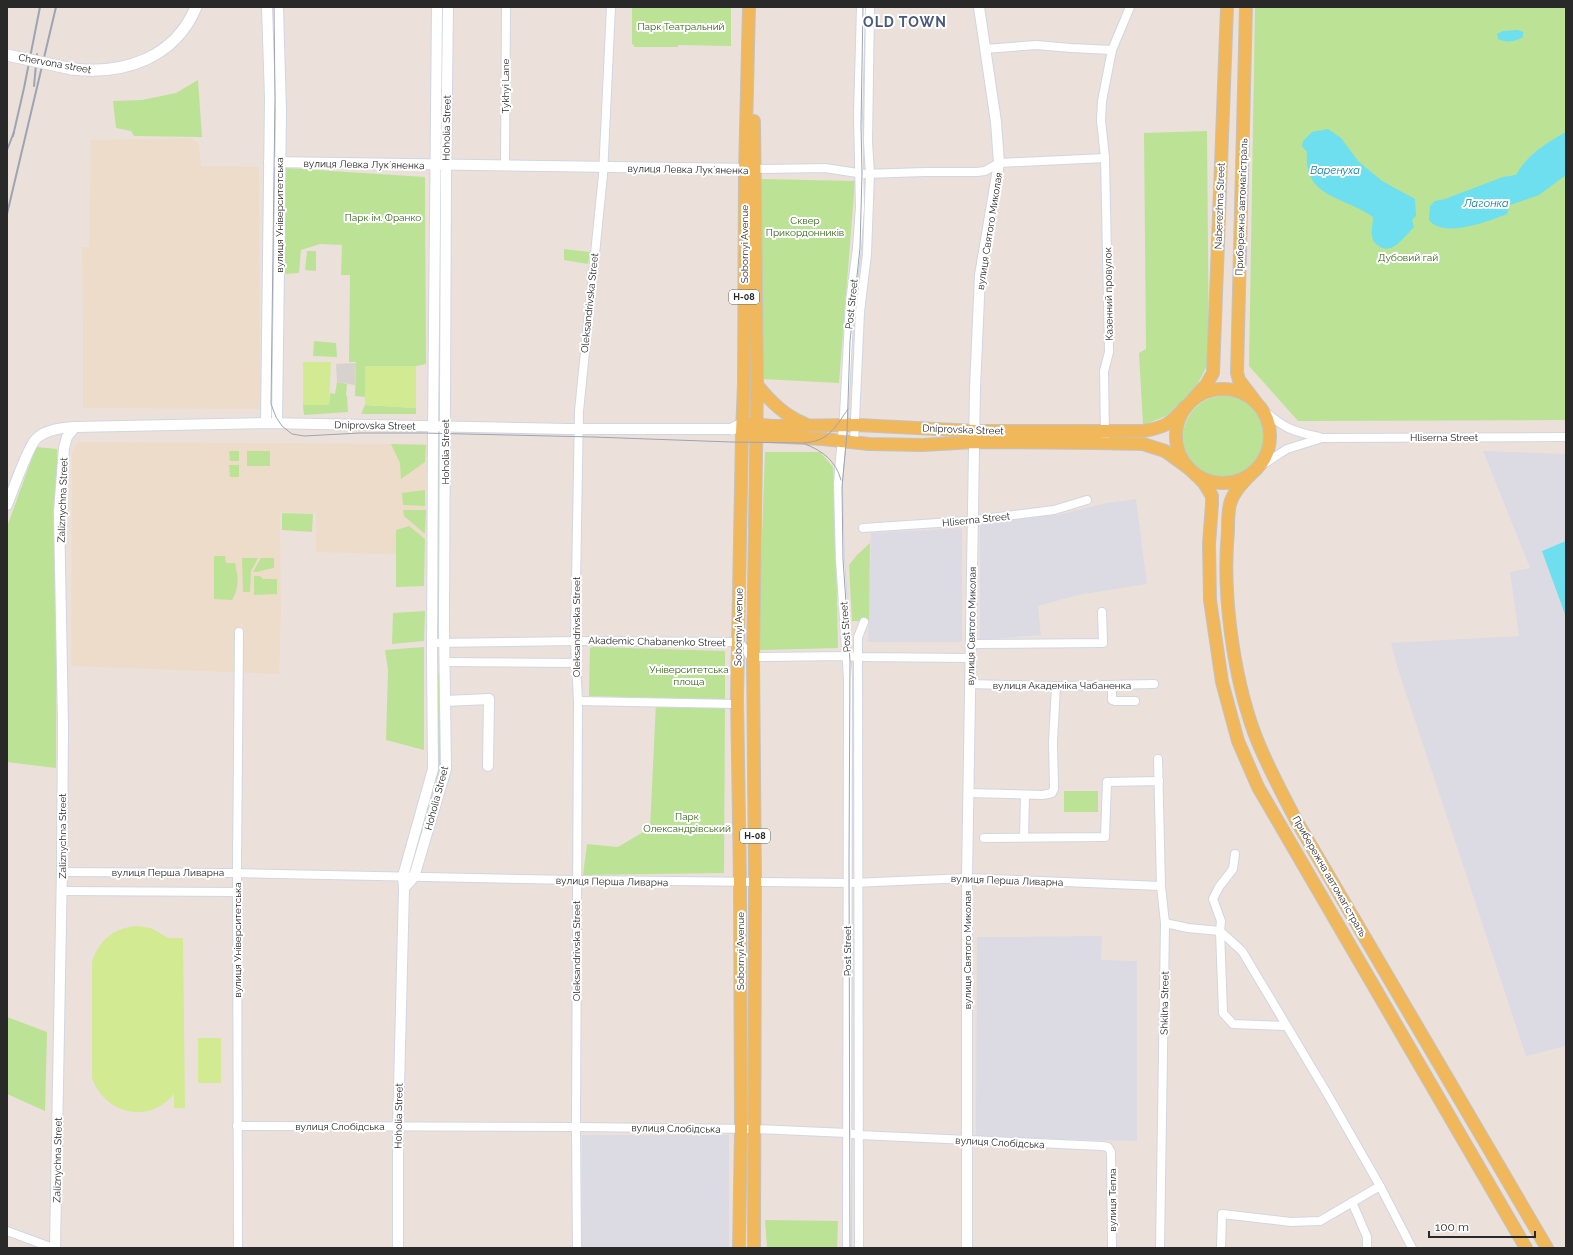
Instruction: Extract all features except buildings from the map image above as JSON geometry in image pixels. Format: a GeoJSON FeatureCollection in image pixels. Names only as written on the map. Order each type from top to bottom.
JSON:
{"type":"FeatureCollection","features":[{"type":"Feature","properties":{"kind":"main road","name":"Chervona street"},"geometry":{"type":"LineString","coordinates":[[7,55],[88,71],[109,70],[138,64],[162,51],[181,34],[196,7]]}},
{"type":"Feature","properties":{"kind":"main road","name":"Sobornyi Avenue"},"geometry":{"type":"LineString","coordinates":[[749,7],[750,169],[757,385],[753,657],[755,882],[754,1248]]}},
{"type":"Feature","properties":{"kind":"main road","name":"Sobornyi Avenue"},"geometry":{"type":"LineString","coordinates":[[739,1248],[741,1129],[740,882],[737,704],[739,429],[744,383],[753,7]]}},
{"type":"Feature","properties":{"kind":"main road","name":"Naberezhna Street"},"geometry":{"type":"LineString","coordinates":[[1190,402],[1206,386],[1213,373],[1227,7]]}},
{"type":"Feature","properties":{"kind":"main road","name":"Прибережна автомагістраль"},"geometry":{"type":"LineString","coordinates":[[1246,7],[1236,373],[1242,384],[1259,405],[1267,418],[1270,428],[1270,439],[1269,449],[1265,459],[1237,490],[1230,504],[1226,552],[1228,602],[1239,681],[1254,731],[1274,779],[1296,820],[1547,1248]]}},
{"type":"Feature","properties":{"kind":"main road"},"geometry":{"type":"LineString","coordinates":[[757,385],[768,398],[791,418],[808,425]]}},
{"type":"Feature","properties":{"kind":"main road"},"geometry":{"type":"LineString","coordinates":[[1190,402],[1204,392],[1225,388],[1241,392],[1259,405]]}},
{"type":"Feature","properties":{"kind":"main road","name":"Dniprovska Street"},"geometry":{"type":"LineString","coordinates":[[739,429],[861,443],[922,445],[975,437],[1105,430],[1143,431],[1162,427],[1169,423],[1190,402]]}},
{"type":"Feature","properties":{"kind":"main road","name":"Прибережна автомагістраль"},"geometry":{"type":"LineString","coordinates":[[1190,402],[1180,415],[1177,425],[1177,447],[1181,457],[1191,471],[1208,489],[1212,496],[1209,544],[1210,600],[1213,629],[1222,682],[1238,741],[1258,787],[1526,1248]]}},
{"type":"Feature","properties":{"kind":"main road","name":"Dniprovska Street"},"geometry":{"type":"LineString","coordinates":[[756,430],[808,425],[855,425],[975,437],[1142,444],[1154,447],[1173,456],[1191,471]]}},
{"type":"Feature","properties":{"kind":"main road"},"geometry":{"type":"LineString","coordinates":[[1191,471],[1206,480],[1217,483],[1229,483],[1241,480],[1255,471]]}},
{"type":"Feature","properties":{"kind":"main road"},"geometry":{"type":"LineString","coordinates":[[1210,600],[1216,610],[1222,610],[1228,602]]}},
{"type":"Feature","properties":{"kind":"main road"},"geometry":{"type":"LineString","coordinates":[[1213,629],[1218,622],[1224,621],[1231,629]]}},
{"type":"Feature","properties":{"kind":"main road"},"geometry":{"type":"LineString","coordinates":[[1504,1209],[1514,1210],[1520,1201]]}},
{"type":"Feature","properties":{"kind":"main road"},"geometry":{"type":"LineString","coordinates":[[1514,1228],[1516,1219],[1519,1217],[1523,1215],[1530,1219]]}},
{"type":"Feature","properties":{"kind":"street","name":"вулиця Університетська"},"geometry":{"type":"LineString","coordinates":[[267,7],[270,98],[269,162],[272,423]]}},
{"type":"Feature","properties":{"kind":"street","name":"вулиця Університетська"},"geometry":{"type":"LineString","coordinates":[[272,423],[281,111],[278,7]]}},
{"type":"Feature","properties":{"kind":"street","name":"Hoholia Street"},"geometry":{"type":"LineString","coordinates":[[398,1248],[398,1127],[404,888],[403,876],[434,769],[432,643],[436,7]]}},
{"type":"Feature","properties":{"kind":"street","name":"Hoholia Street"},"geometry":{"type":"LineString","coordinates":[[404,888],[414,877],[446,769],[444,642],[448,7]]}},
{"type":"Feature","properties":{"kind":"street","name":"Tykhyi Lane"},"geometry":{"type":"LineString","coordinates":[[505,166],[506,7]]}},
{"type":"Feature","properties":{"kind":"street","name":"Oleksandrivska Street"},"geometry":{"type":"LineString","coordinates":[[577,1248],[576,880],[578,701],[575,640],[578,411],[604,167],[611,7]]}},
{"type":"Feature","properties":{"kind":"street","name":"Post Street"},"geometry":{"type":"LineString","coordinates":[[847,1248],[848,678],[840,560],[838,483],[850,302],[857,248],[860,207],[858,115],[861,7]]}},
{"type":"Feature","properties":{"kind":"street","name":"Post Street"},"geometry":{"type":"LineString","coordinates":[[854,442],[860,312],[867,254],[870,174],[868,142],[870,7]]}},
{"type":"Feature","properties":{"kind":"street","name":"вулиця Святого Миколая"},"geometry":{"type":"LineString","coordinates":[[967,1248],[967,878],[972,520],[980,275],[999,163],[996,122],[979,7]]}},
{"type":"Feature","properties":{"kind":"street","name":"Казенний провулок"},"geometry":{"type":"LineString","coordinates":[[1104,443],[1104,371],[1109,352],[1105,158],[1100,120],[1112,50],[1130,7]]}},
{"type":"Feature","properties":{"kind":"street"},"geometry":{"type":"LineString","coordinates":[[985,49],[1036,45],[1112,50]]}},
{"type":"Feature","properties":{"kind":"street","name":"вулиця Левка Лукʼяненка"},"geometry":{"type":"LineString","coordinates":[[269,162],[750,169],[825,168],[870,174],[977,172],[985,171],[999,163],[1105,158]]}},
{"type":"Feature","properties":{"kind":"street","name":"Hliserna Street"},"geometry":{"type":"LineString","coordinates":[[1259,405],[1275,420],[1290,429],[1298,433],[1322,438],[1566,437]]}},
{"type":"Feature","properties":{"kind":"street","name":"Dniprovska Street"},"geometry":{"type":"LineString","coordinates":[[7,505],[28,451],[36,438],[53,430],[75,427],[272,423],[578,429],[739,429]]}},
{"type":"Feature","properties":{"kind":"street","name":"Zaliznychna Street"},"geometry":{"type":"LineString","coordinates":[[54,1248],[62,891],[63,724],[60,512],[64,448],[67,437],[75,427]]}},
{"type":"Feature","properties":{"kind":"street","name":"Hliserna Street"},"geometry":{"type":"LineString","coordinates":[[1255,471],[1286,449],[1322,438]]}},
{"type":"Feature","properties":{"kind":"street","name":"Hliserna Street"},"geometry":{"type":"LineString","coordinates":[[863,528],[972,520],[1054,510],[1087,500]]}},
{"type":"Feature","properties":{"kind":"street"},"geometry":{"type":"LineString","coordinates":[[970,644],[1103,643],[1102,612]]}},
{"type":"Feature","properties":{"kind":"street","name":"Post Street"},"geometry":{"type":"LineString","coordinates":[[859,1248],[858,637],[864,622]]}},
{"type":"Feature","properties":{"kind":"street","name":"вулиця Університетська"},"geometry":{"type":"LineString","coordinates":[[238,1248],[237,873],[239,632]]}},
{"type":"Feature","properties":{"kind":"street","name":"Akademic Chabanenko Street"},"geometry":{"type":"LineString","coordinates":[[432,643],[575,640],[738,642]]}},
{"type":"Feature","properties":{"kind":"street"},"geometry":{"type":"LineString","coordinates":[[738,642],[742,645],[747,654],[753,657],[847,656],[970,658]]}},
{"type":"Feature","properties":{"kind":"street"},"geometry":{"type":"LineString","coordinates":[[444,662],[576,663]]}},
{"type":"Feature","properties":{"kind":"street","name":"вулиця Академіка Чабаненка"},"geometry":{"type":"LineString","coordinates":[[970,684],[1056,686],[1154,684]]}},
{"type":"Feature","properties":{"kind":"street"},"geometry":{"type":"LineString","coordinates":[[968,793],[1049,795],[1052,793],[1054,789],[1053,742],[1056,686]]}},
{"type":"Feature","properties":{"kind":"street"},"geometry":{"type":"LineString","coordinates":[[1112,686],[1112,700],[1135,701]]}},
{"type":"Feature","properties":{"kind":"street"},"geometry":{"type":"LineString","coordinates":[[445,701],[489,699],[488,766]]}},
{"type":"Feature","properties":{"kind":"street"},"geometry":{"type":"LineString","coordinates":[[578,701],[737,704]]}},
{"type":"Feature","properties":{"kind":"street","name":"Shkilna Street"},"geometry":{"type":"LineString","coordinates":[[1158,759],[1161,886],[1165,923],[1160,1248]]}},
{"type":"Feature","properties":{"kind":"street"},"geometry":{"type":"LineString","coordinates":[[984,838],[1105,837],[1106,782],[1159,782]]}},
{"type":"Feature","properties":{"kind":"street"},"geometry":{"type":"LineString","coordinates":[[1024,837],[1025,794]]}},
{"type":"Feature","properties":{"kind":"street"},"geometry":{"type":"LineString","coordinates":[[1235,854],[1233,869],[1219,887],[1213,899],[1221,921],[1220,931],[1223,1013],[1233,1024],[1286,1026]]}},
{"type":"Feature","properties":{"kind":"street","name":"вулиця Перша Ливарна"},"geometry":{"type":"LineString","coordinates":[[62,872],[237,873],[740,882],[858,882],[967,878],[1161,886]]}},
{"type":"Feature","properties":{"kind":"street","name":"вулиця Перша Ливарна"},"geometry":{"type":"LineString","coordinates":[[62,891],[237,892]]}},
{"type":"Feature","properties":{"kind":"street"},"geometry":{"type":"LineString","coordinates":[[1165,923],[1188,928],[1220,931],[1242,951],[1328,1095],[1380,1186],[1412,1248]]}},
{"type":"Feature","properties":{"kind":"street","name":"вулиця Слобідська"},"geometry":{"type":"LineString","coordinates":[[237,1126],[754,1129],[1102,1146],[1108,1147],[1111,1152]]}},
{"type":"Feature","properties":{"kind":"street","name":"вулиця Тепла"},"geometry":{"type":"LineString","coordinates":[[1111,1152],[1112,1248]]}},
{"type":"Feature","properties":{"kind":"street"},"geometry":{"type":"LineString","coordinates":[[1221,1248],[1222,1214],[1291,1222],[1320,1221],[1380,1186]]}},
{"type":"Feature","properties":{"kind":"street"},"geometry":{"type":"LineString","coordinates":[[1352,1202],[1367,1237],[1367,1248]]}},
{"type":"Feature","properties":{"kind":"street"},"geometry":{"type":"LineString","coordinates":[[7,1230],[54,1248]]}},
{"type":"Feature","properties":{"kind":"shaded area"},"geometry":{"type":"Polygon","coordinates":[[[191,138],[199,144],[201,166],[259,167],[260,409],[83,408],[82,247],[89,247],[91,140],[191,138]]]}},
{"type":"Feature","properties":{"kind":"shaded area"},"geometry":{"type":"Polygon","coordinates":[[[356,363],[355,385],[337,382],[336,364],[356,363]]]}},
{"type":"Feature","properties":{"kind":"shaded area"},"geometry":{"type":"Polygon","coordinates":[[[78,442],[427,444],[424,555],[316,552],[316,513],[280,512],[281,613],[279,674],[71,666],[72,453],[78,442]]]}},
{"type":"Feature","properties":{"kind":"shaded area"},"geometry":{"type":"Polygon","coordinates":[[[1483,451],[1566,454],[1566,1046],[1526,1056],[1397,666],[1391,643],[1519,636],[1510,572],[1530,568],[1483,451]]]}},
{"type":"Feature","properties":{"kind":"shaded area"},"geometry":{"type":"Polygon","coordinates":[[[1136,499],[1147,584],[1078,595],[1038,606],[1041,635],[980,640],[980,521],[1058,515],[1107,503],[1136,499]]]}},
{"type":"Feature","properties":{"kind":"shaded area"},"geometry":{"type":"Polygon","coordinates":[[[962,528],[962,642],[868,642],[871,533],[962,528]]]}},
{"type":"Feature","properties":{"kind":"shaded area"},"geometry":{"type":"Polygon","coordinates":[[[1102,936],[1101,960],[1137,961],[1137,1141],[976,1137],[977,937],[1102,936]]]}},
{"type":"Feature","properties":{"kind":"shaded area"},"geometry":{"type":"Polygon","coordinates":[[[582,1135],[729,1135],[729,1248],[582,1248],[582,1135]]]}},
{"type":"Feature","properties":{"kind":"green space","name":"Парк Театральний"},"geometry":{"type":"Polygon","coordinates":[[[632,7],[731,7],[731,46],[678,45],[678,47],[634,47],[632,44],[632,7]]]}},
{"type":"Feature","properties":{"kind":"green space","name":"Дубовий гай"},"geometry":{"type":"Polygon","coordinates":[[[1255,7],[1566,7],[1566,420],[1298,421],[1249,366],[1255,7]]]}},
{"type":"Feature","properties":{"kind":"green space"},"geometry":{"type":"Polygon","coordinates":[[[198,80],[202,137],[134,136],[131,131],[116,128],[113,101],[142,100],[176,93],[198,80]]]}},
{"type":"Feature","properties":{"kind":"green space"},"geometry":{"type":"Polygon","coordinates":[[[1207,131],[1209,362],[1196,387],[1166,416],[1143,425],[1139,353],[1146,349],[1144,133],[1207,131]]]}},
{"type":"Feature","properties":{"kind":"green space","name":"Парк ім. Франко"},"geometry":{"type":"Polygon","coordinates":[[[286,168],[425,177],[426,364],[416,366],[365,366],[365,397],[355,396],[356,362],[349,362],[350,275],[341,275],[342,245],[320,244],[301,250],[299,273],[284,274],[286,168]]]}},
{"type":"Feature","properties":{"kind":"green space","name":"Сквер Прикордонників"},"geometry":{"type":"Polygon","coordinates":[[[758,179],[855,181],[839,383],[763,379],[758,179]]]}},
{"type":"Feature","properties":{"kind":"green space"},"geometry":{"type":"Polygon","coordinates":[[[564,249],[590,252],[588,264],[564,260],[564,249]]]}},
{"type":"Feature","properties":{"kind":"green space"},"geometry":{"type":"Polygon","coordinates":[[[307,251],[316,251],[316,271],[305,270],[307,251]]]}},
{"type":"Feature","properties":{"kind":"green space"},"geometry":{"type":"Polygon","coordinates":[[[314,341],[336,343],[337,357],[313,356],[314,341]]]}},
{"type":"Feature","properties":{"kind":"green space"},"geometry":{"type":"Polygon","coordinates":[[[303,362],[331,362],[329,405],[303,405],[303,362]]]}},
{"type":"Feature","properties":{"kind":"green space"},"geometry":{"type":"Polygon","coordinates":[[[365,366],[416,366],[416,408],[365,405],[365,366]]]}},
{"type":"Feature","properties":{"kind":"green space"},"geometry":{"type":"Polygon","coordinates":[[[337,382],[347,384],[346,395],[348,412],[304,415],[303,405],[329,405],[330,393],[335,394],[337,382]]]}},
{"type":"Feature","properties":{"kind":"green space"},"geometry":{"type":"Polygon","coordinates":[[[1224,396],[1240,399],[1253,408],[1262,421],[1265,437],[1262,453],[1253,466],[1240,475],[1224,478],[1208,475],[1195,466],[1186,453],[1183,437],[1186,421],[1195,408],[1208,399],[1224,396]]]}},
{"type":"Feature","properties":{"kind":"green space"},"geometry":{"type":"Polygon","coordinates":[[[365,405],[416,408],[416,414],[361,414],[365,405]]]}},
{"type":"Feature","properties":{"kind":"green space"},"geometry":{"type":"Polygon","coordinates":[[[391,444],[426,445],[425,462],[401,479],[400,463],[391,444]]]}},
{"type":"Feature","properties":{"kind":"green space"},"geometry":{"type":"Polygon","coordinates":[[[36,447],[57,449],[56,768],[7,762],[7,527],[36,447]]]}},
{"type":"Feature","properties":{"kind":"green space"},"geometry":{"type":"Polygon","coordinates":[[[435,450],[440,450],[441,639],[436,639],[435,450]]]}},
{"type":"Feature","properties":{"kind":"green space"},"geometry":{"type":"Polygon","coordinates":[[[229,451],[239,451],[239,461],[230,461],[229,451]]]}},
{"type":"Feature","properties":{"kind":"green space"},"geometry":{"type":"Polygon","coordinates":[[[247,451],[270,451],[270,466],[247,466],[247,451]]]}},
{"type":"Feature","properties":{"kind":"green space"},"geometry":{"type":"Polygon","coordinates":[[[765,452],[820,452],[833,467],[838,648],[758,650],[765,452]]]}},
{"type":"Feature","properties":{"kind":"green space"},"geometry":{"type":"Polygon","coordinates":[[[229,465],[239,465],[239,477],[230,477],[229,465]]]}},
{"type":"Feature","properties":{"kind":"green space"},"geometry":{"type":"Polygon","coordinates":[[[425,490],[425,506],[403,505],[402,493],[425,490]]]}},
{"type":"Feature","properties":{"kind":"green space"},"geometry":{"type":"Polygon","coordinates":[[[403,510],[426,510],[425,534],[404,516],[403,510]]]}},
{"type":"Feature","properties":{"kind":"green space"},"geometry":{"type":"Polygon","coordinates":[[[282,513],[313,514],[312,532],[282,530],[282,513]]]}},
{"type":"Feature","properties":{"kind":"green space"},"geometry":{"type":"Polygon","coordinates":[[[409,526],[425,539],[424,586],[396,587],[396,530],[409,526]]]}},
{"type":"Feature","properties":{"kind":"green space"},"geometry":{"type":"Polygon","coordinates":[[[870,543],[869,621],[852,621],[849,565],[870,543]]]}},
{"type":"Feature","properties":{"kind":"green space"},"geometry":{"type":"Polygon","coordinates":[[[214,556],[225,556],[226,563],[235,563],[238,582],[235,595],[232,600],[214,599],[214,556]]]}},
{"type":"Feature","properties":{"kind":"green space"},"geometry":{"type":"Polygon","coordinates":[[[242,558],[258,558],[251,571],[250,592],[243,592],[242,558]]]}},
{"type":"Feature","properties":{"kind":"green space"},"geometry":{"type":"Polygon","coordinates":[[[261,558],[274,558],[274,568],[253,572],[261,558]]]}},
{"type":"Feature","properties":{"kind":"green space"},"geometry":{"type":"Polygon","coordinates":[[[254,576],[260,576],[263,579],[277,579],[277,594],[254,595],[254,576]]]}},
{"type":"Feature","properties":{"kind":"green space"},"geometry":{"type":"Polygon","coordinates":[[[425,611],[424,641],[392,644],[393,613],[425,611]]]}},
{"type":"Feature","properties":{"kind":"green space"},"geometry":{"type":"Polygon","coordinates":[[[424,647],[424,750],[386,740],[388,670],[385,650],[424,647]]]}},
{"type":"Feature","properties":{"kind":"green space","name":"Університетська площа"},"geometry":{"type":"Polygon","coordinates":[[[590,648],[725,651],[725,700],[589,696],[590,648]]]}},
{"type":"Feature","properties":{"kind":"green space"},"geometry":{"type":"Polygon","coordinates":[[[436,673],[441,673],[441,769],[415,860],[413,862],[411,861],[437,769],[436,673]]]}},
{"type":"Feature","properties":{"kind":"green space","name":"Парк Олександрівський"},"geometry":{"type":"Polygon","coordinates":[[[656,703],[725,705],[724,873],[583,875],[587,844],[618,847],[650,828],[656,703]]]}},
{"type":"Feature","properties":{"kind":"green space"},"geometry":{"type":"Polygon","coordinates":[[[1064,791],[1098,791],[1098,812],[1064,812],[1064,791]]]}},
{"type":"Feature","properties":{"kind":"green space"},"geometry":{"type":"Polygon","coordinates":[[[136,926],[151,928],[168,938],[183,938],[185,1108],[174,1108],[174,1094],[164,1104],[152,1110],[140,1112],[128,1111],[117,1107],[107,1100],[98,1090],[92,1078],[92,962],[99,947],[108,936],[121,929],[136,926]]]}},
{"type":"Feature","properties":{"kind":"green space"},"geometry":{"type":"Polygon","coordinates":[[[7,1017],[47,1032],[45,1111],[7,1094],[7,1017]]]}},
{"type":"Feature","properties":{"kind":"green space"},"geometry":{"type":"Polygon","coordinates":[[[198,1038],[221,1038],[221,1083],[198,1083],[198,1038]]]}},
{"type":"Feature","properties":{"kind":"green space"},"geometry":{"type":"Polygon","coordinates":[[[765,1220],[838,1221],[837,1248],[767,1248],[765,1220]]]}},
{"type":"Feature","properties":{"kind":"water"},"geometry":{"type":"Polygon","coordinates":[[[1518,30],[1523,32],[1523,37],[1520,39],[1507,41],[1498,39],[1497,34],[1503,31],[1518,30]]]}},
{"type":"Feature","properties":{"kind":"water","name":"Варенуха"},"geometry":{"type":"Polygon","coordinates":[[[1328,129],[1341,138],[1358,161],[1382,181],[1415,199],[1416,216],[1412,220],[1414,227],[1398,244],[1393,247],[1389,249],[1384,248],[1374,242],[1372,238],[1373,217],[1362,210],[1328,194],[1318,187],[1312,179],[1307,167],[1307,152],[1302,146],[1303,141],[1312,132],[1328,129]]]}},
{"type":"Feature","properties":{"kind":"water","name":"Лагонка"},"geometry":{"type":"Polygon","coordinates":[[[1566,132],[1566,175],[1539,195],[1510,205],[1507,214],[1467,227],[1445,228],[1436,225],[1429,220],[1430,206],[1435,201],[1445,199],[1503,177],[1516,175],[1531,156],[1566,132]]]}},
{"type":"Feature","properties":{"kind":"water"},"geometry":{"type":"Polygon","coordinates":[[[1566,541],[1566,617],[1542,551],[1566,541]]]}},
{"type":"Feature","properties":{"kind":"tram line"},"geometry":{"type":"LineString","coordinates":[[274,7],[275,97],[271,404],[276,417],[282,426],[292,434],[304,436],[360,433],[423,433],[803,443],[812,442],[825,437],[830,433],[848,409]]}},
{"type":"Feature","properties":{"kind":"tram line"},"geometry":{"type":"LineString","coordinates":[[850,1248],[850,661],[843,559],[842,487],[847,433],[850,341],[860,248],[863,7]]}},
{"type":"Feature","properties":{"kind":"tram line"},"geometry":{"type":"LineString","coordinates":[[805,444],[823,453],[836,467],[841,480]]}},
{"type":"Feature","properties":{"kind":"railway"},"geometry":{"type":"LineString","coordinates":[[13,136],[40,7]]}},
{"type":"Feature","properties":{"kind":"railway"},"geometry":{"type":"LineString","coordinates":[[7,214],[56,7]]}},
{"type":"Feature","properties":{"kind":"railway"},"geometry":{"type":"LineString","coordinates":[[34,86],[37,54]]}},
{"type":"Feature","properties":{"kind":"railway"},"geometry":{"type":"LineString","coordinates":[[7,150],[14,132]]}},
{"type":"Feature","properties":{"kind":"district","name":"OLD TOWN"},"geometry":{"type":"Point","coordinates":[905,22]}}]}
